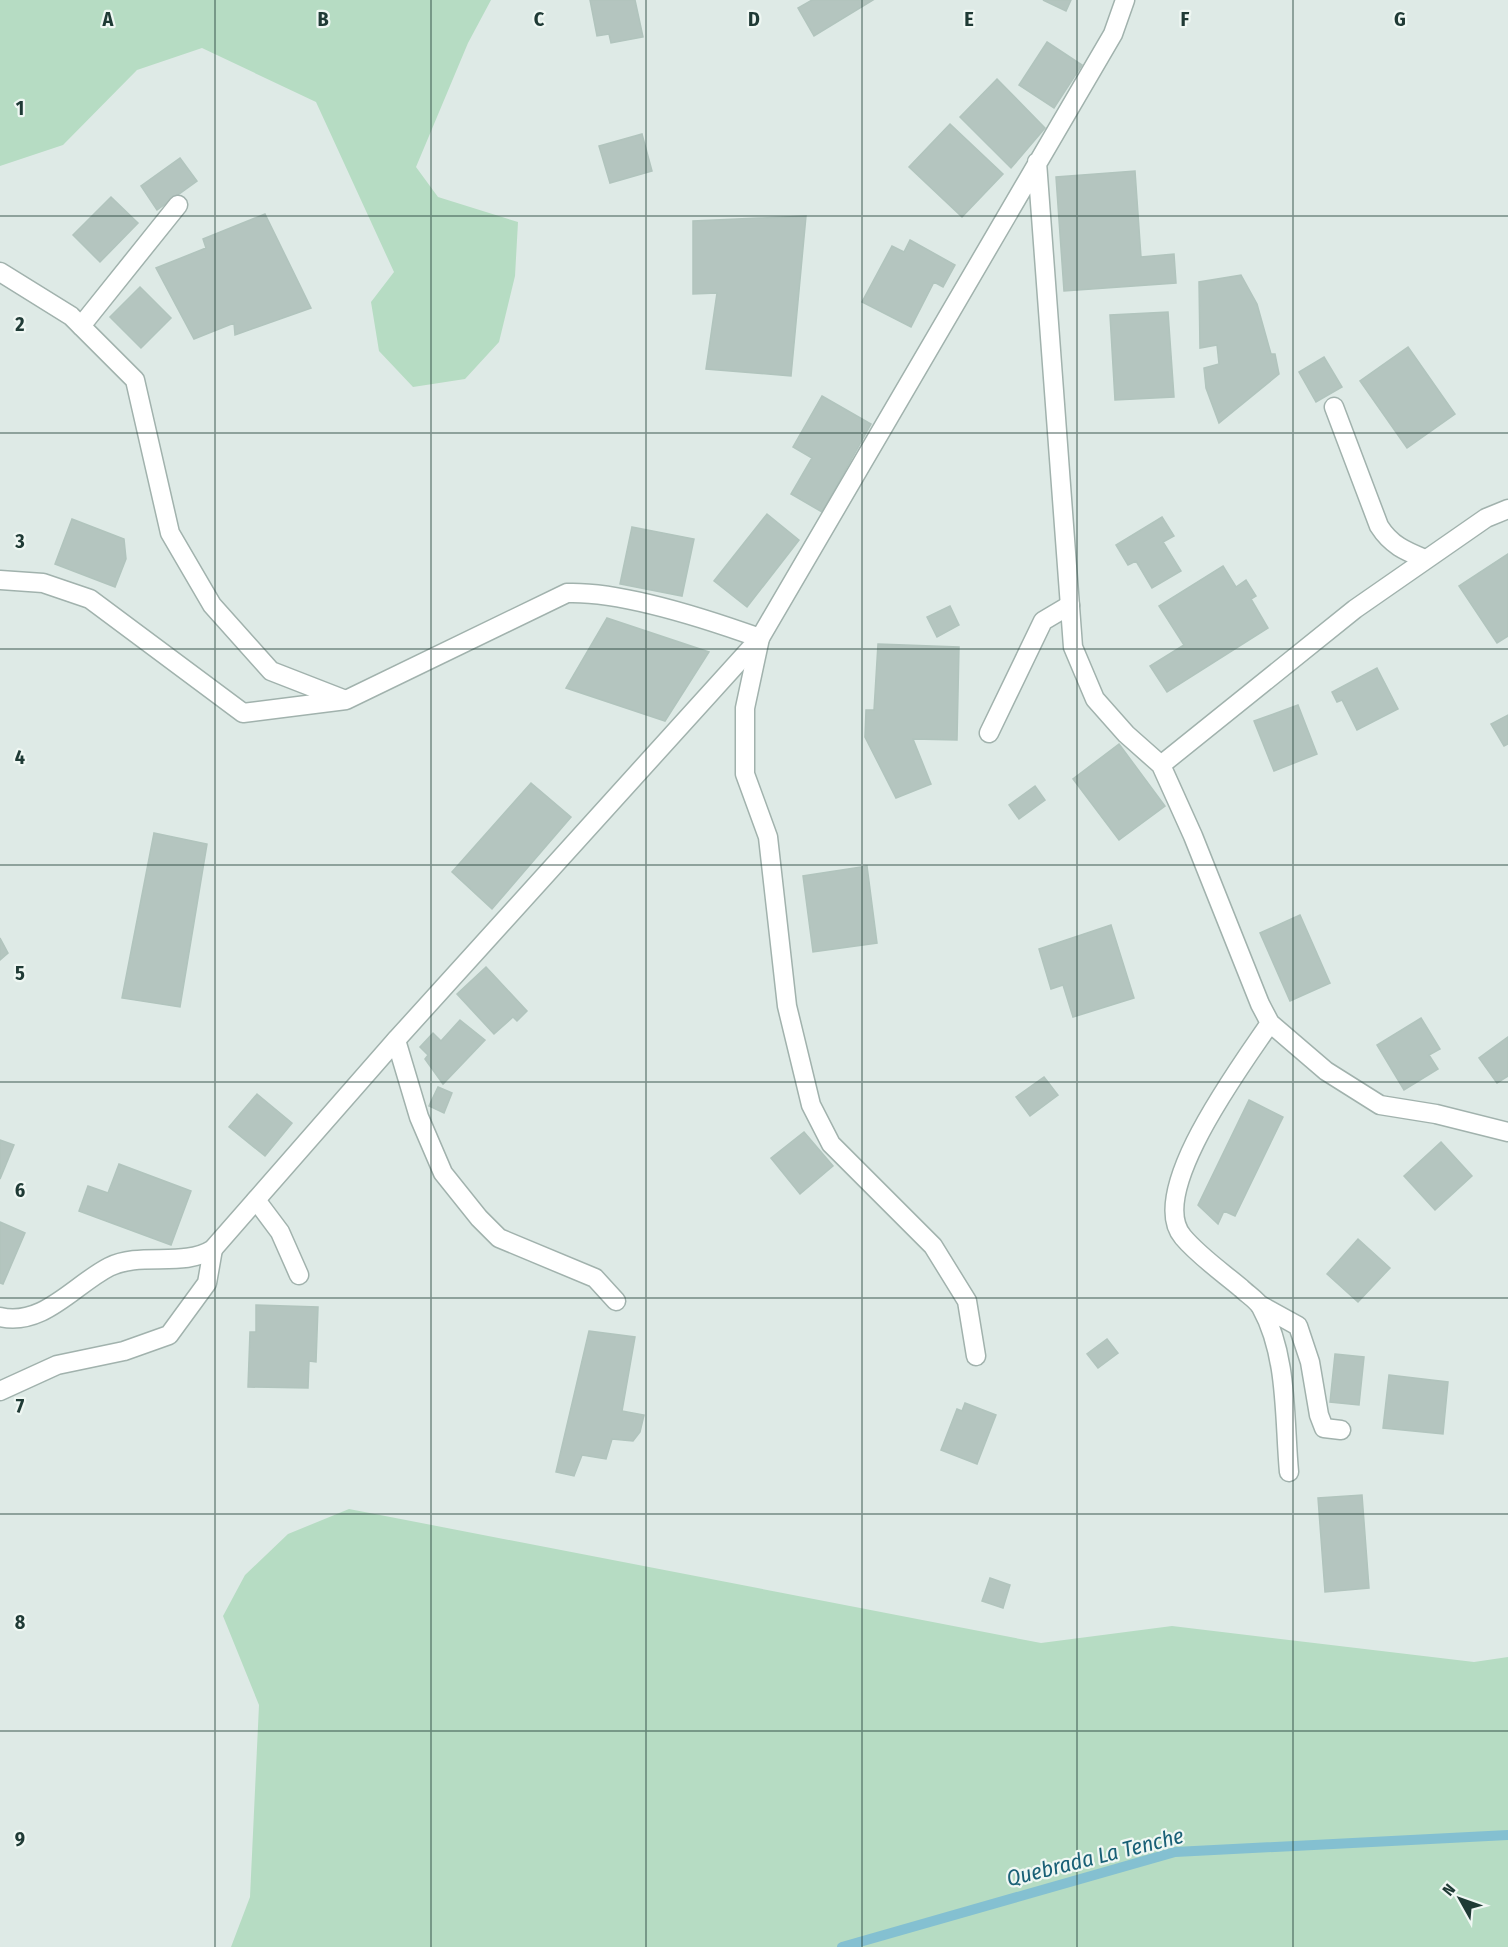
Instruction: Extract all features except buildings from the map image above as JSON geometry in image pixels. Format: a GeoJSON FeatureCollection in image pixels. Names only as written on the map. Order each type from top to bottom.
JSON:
{"type":"FeatureCollection","features":[{"type":"Feature","properties":{"kind":"street"},"geometry":{"type":"LineString","coordinates":[[0,1317],[25,1318],[41,1313],[96,1275],[122,1262],[198,1257],[213,1249],[396,1040],[760,638],[1036,162],[1113,34],[1125,0]]}},
{"type":"Feature","properties":{"kind":"street"},"geometry":{"type":"LineString","coordinates":[[1036,162],[1073,647],[1095,699],[1126,734],[1161,765],[1193,836],[1260,1004],[1270,1023],[1326,1071],[1380,1105],[1436,1114],[1508,1132]]}},
{"type":"Feature","properties":{"kind":"street"},"geometry":{"type":"LineString","coordinates":[[81,326],[178,205]]}},
{"type":"Feature","properties":{"kind":"street"},"geometry":{"type":"LineString","coordinates":[[0,272],[71,316],[135,380],[170,533],[212,605],[271,671],[346,700]]}},
{"type":"Feature","properties":{"kind":"street"},"geometry":{"type":"LineString","coordinates":[[1334,407],[1378,526],[1387,539],[1400,550],[1425,560]]}},
{"type":"Feature","properties":{"kind":"street"},"geometry":{"type":"LineString","coordinates":[[1161,765],[1355,609],[1486,518],[1508,509]]}},
{"type":"Feature","properties":{"kind":"street"},"geometry":{"type":"LineString","coordinates":[[0,580],[43,584],[90,599],[243,713],[346,700],[567,593],[595,592],[720,624],[760,638]]}},
{"type":"Feature","properties":{"kind":"street"},"geometry":{"type":"LineString","coordinates":[[989,733],[1043,621],[1070,605]]}},
{"type":"Feature","properties":{"kind":"street"},"geometry":{"type":"LineString","coordinates":[[760,638],[745,708],[745,774],[768,837],[787,1006],[811,1105],[831,1144],[933,1246],[967,1301],[976,1356]]}},
{"type":"Feature","properties":{"kind":"street"},"geometry":{"type":"LineString","coordinates":[[1270,1023],[1214,1107],[1179,1177],[1173,1204],[1173,1218],[1181,1236],[1260,1305],[1298,1326],[1310,1362],[1318,1415],[1324,1428],[1341,1430]]}},
{"type":"Feature","properties":{"kind":"street"},"geometry":{"type":"LineString","coordinates":[[396,1040],[419,1117],[443,1173],[479,1218],[499,1238],[595,1278],[616,1301]]}},
{"type":"Feature","properties":{"kind":"street"},"geometry":{"type":"LineString","coordinates":[[256,1200],[280,1232],[299,1275]]}},
{"type":"Feature","properties":{"kind":"street"},"geometry":{"type":"LineString","coordinates":[[0,1391],[57,1365],[124,1351],[169,1335],[207,1283],[213,1249]]}},
{"type":"Feature","properties":{"kind":"street"},"geometry":{"type":"LineString","coordinates":[[1260,1305],[1279,1351],[1289,1472]]}},
{"type":"Feature","properties":{"kind":"green space"},"geometry":{"type":"Polygon","coordinates":[[[0,0],[491,0],[468,43],[416,167],[438,197],[518,222],[515,276],[499,342],[465,379],[413,387],[379,351],[371,302],[394,272],[316,102],[202,48],[137,70],[63,145],[0,166],[0,0]]]}},
{"type":"Feature","properties":{"kind":"green space"},"geometry":{"type":"Polygon","coordinates":[[[349,1509],[1041,1643],[1172,1626],[1474,1662],[1508,1657],[1508,1947],[231,1947],[250,1897],[259,1705],[223,1616],[245,1575],[288,1534],[349,1509]]]}},
{"type":"Feature","properties":{"kind":"waterway","name":"Quebrada La Tenche"},"geometry":{"type":"LineString","coordinates":[[842,1947],[1175,1852],[1508,1835]]}}]}
